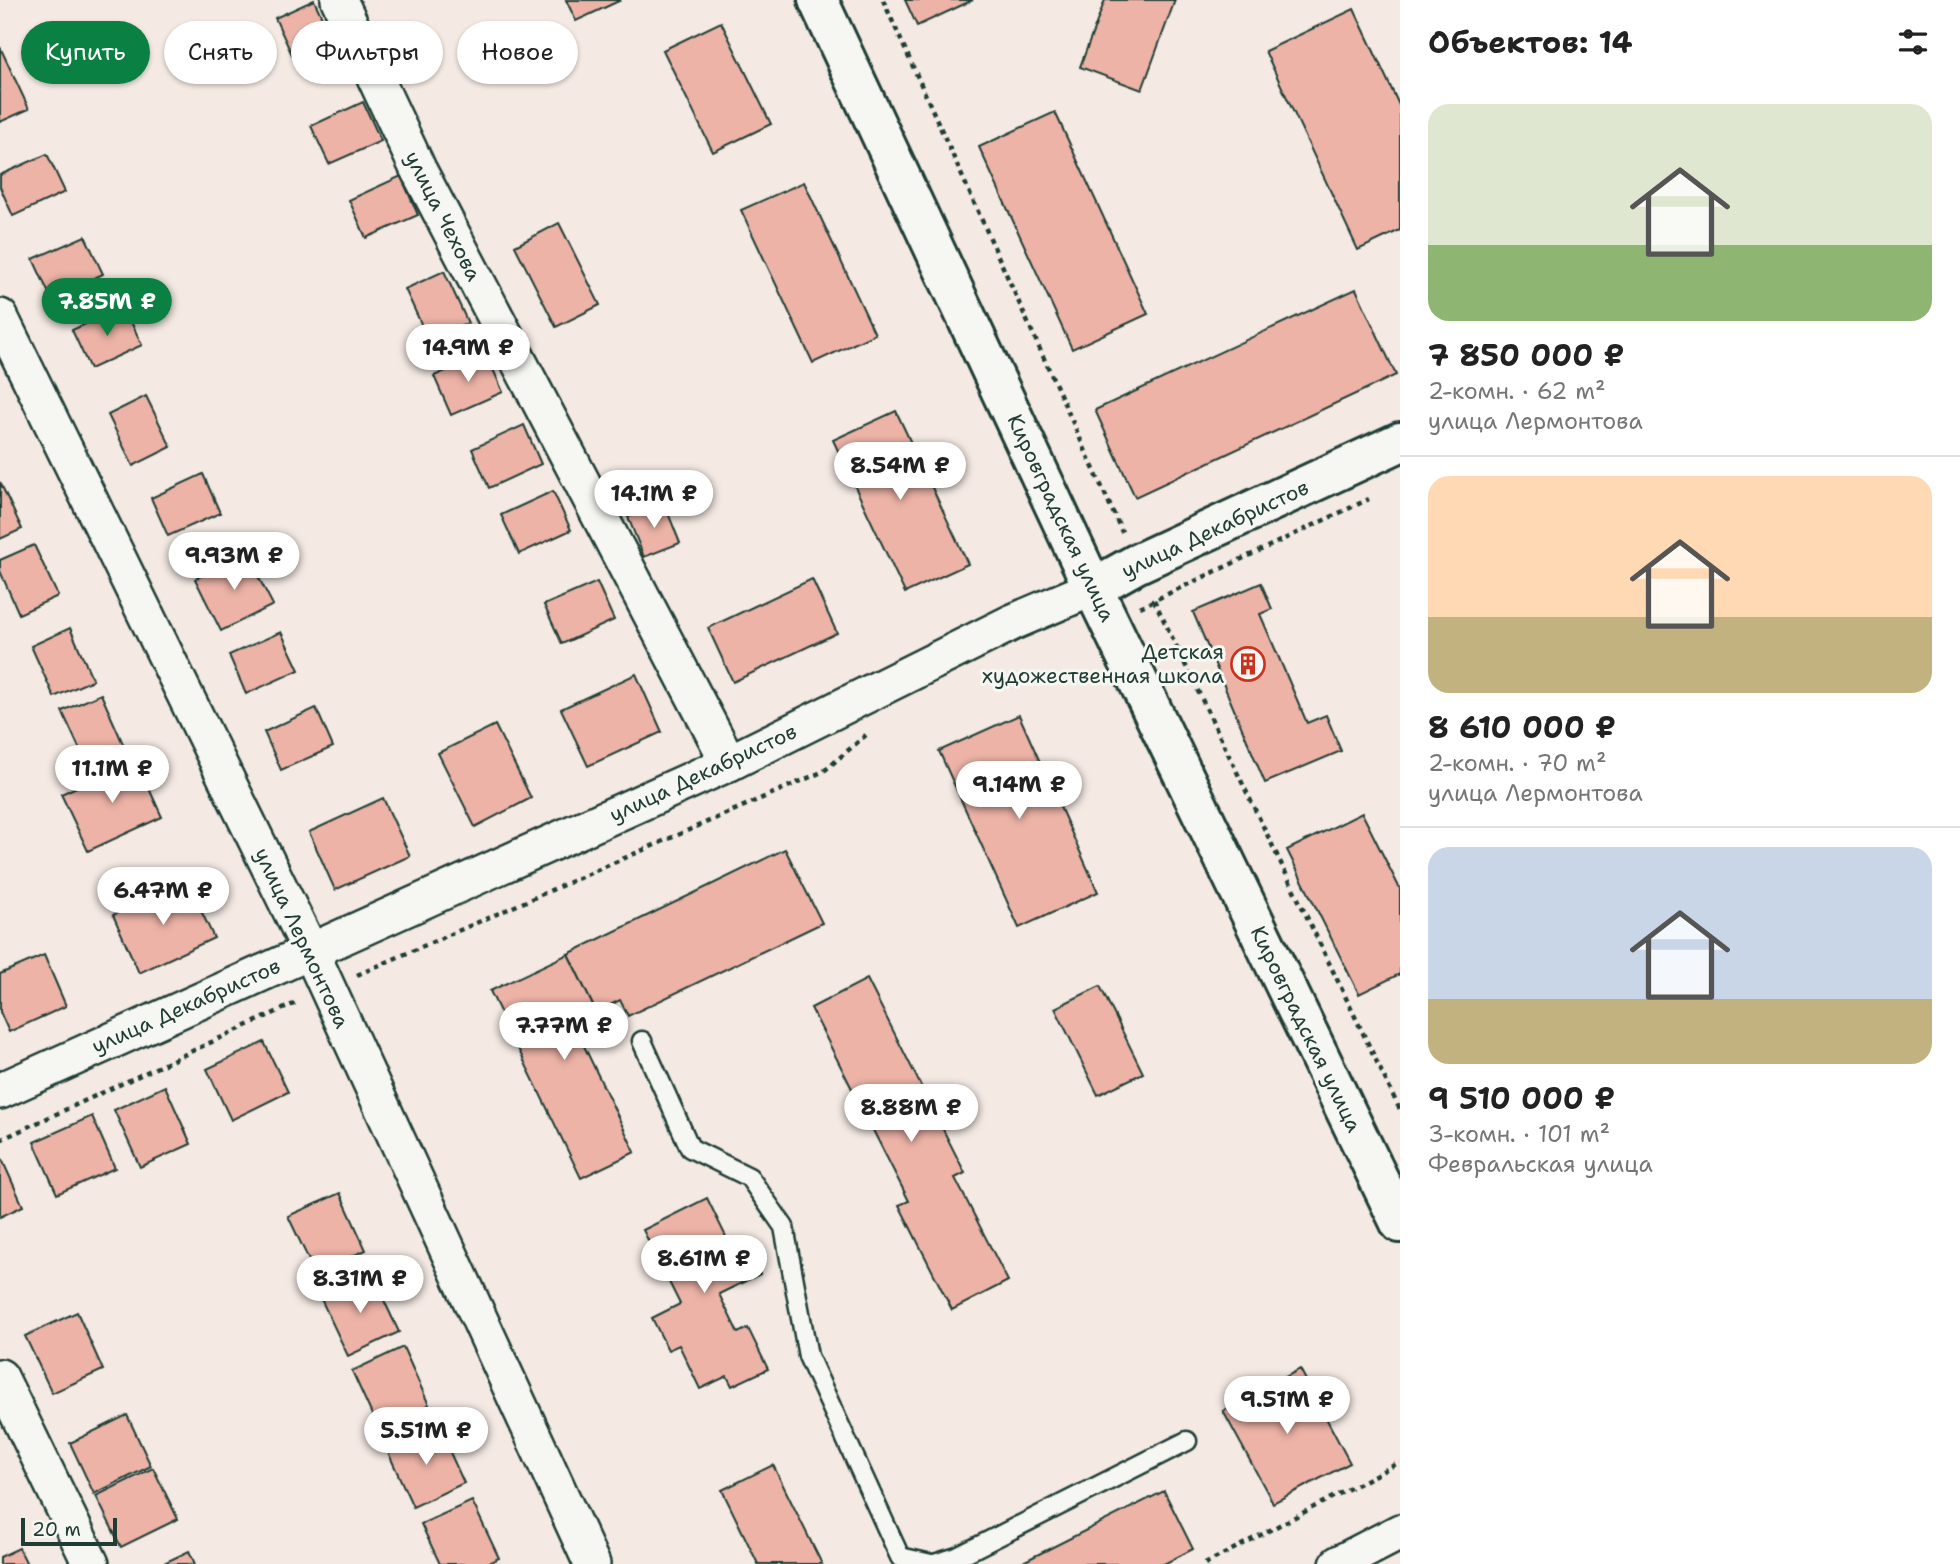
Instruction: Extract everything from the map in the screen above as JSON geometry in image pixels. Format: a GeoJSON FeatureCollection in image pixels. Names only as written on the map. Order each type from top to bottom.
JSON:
{"type":"FeatureCollection","features":[{"type":"Feature","properties":{"kind":"main road","name":"Кировградская улица"},"geometry":{"type":"LineString","coordinates":[[818,0],[1093,588],[1400,1223]]}},
{"type":"Feature","properties":{"kind":"main road","name":"улица Декабристов"},"geometry":{"type":"LineString","coordinates":[[1093,588],[1136,564],[1400,442]]}},
{"type":"Feature","properties":{"kind":"street","name":"улица Чехова"},"geometry":{"type":"LineString","coordinates":[[339,0],[418,169],[729,763]]}},
{"type":"Feature","properties":{"kind":"street","name":"улица Лермонтова"},"geometry":{"type":"LineString","coordinates":[[0,317],[310,950],[592,1564]]}},
{"type":"Feature","properties":{"kind":"street","name":"улица Декабристов"},"geometry":{"type":"LineString","coordinates":[[0,1091],[729,763],[1013,622],[1093,588]]}},
{"type":"Feature","properties":{"kind":"street"},"geometry":{"type":"LineString","coordinates":[[0,1377],[91,1564]]}},
{"type":"Feature","properties":{"kind":"street"},"geometry":{"type":"LineString","coordinates":[[1338,1564],[1400,1532]]}},
{"type":"Feature","properties":{"kind":"lane"},"geometry":{"type":"LineString","coordinates":[[642,1041],[690,1147],[749,1177],[784,1227],[808,1356],[900,1557],[932,1564],[959,1560],[1187,1441]]}},
{"type":"Feature","properties":{"kind":"path"},"geometry":{"type":"LineString","coordinates":[[1205,1564],[1400,1462]]}},
{"type":"Feature","properties":{"kind":"building"},"geometry":{"type":"Polygon","coordinates":[[[314,0],[324,21],[291,21],[291,53],[275,18],[314,0]]]}},
{"type":"Feature","properties":{"kind":"building"},"geometry":{"type":"Polygon","coordinates":[[[566,0],[621,0],[576,21],[566,0]]]}},
{"type":"Feature","properties":{"kind":"building"},"geometry":{"type":"Polygon","coordinates":[[[905,0],[973,0],[917,26],[905,0]]]}},
{"type":"Feature","properties":{"kind":"building"},"geometry":{"type":"Polygon","coordinates":[[[1105,0],[1175,0],[1142,90],[1080,67],[1105,0]]]}},
{"type":"Feature","properties":{"kind":"building"},"geometry":{"type":"Polygon","coordinates":[[[1354,9],[1400,107],[1400,230],[1358,250],[1265,51],[1354,9]]]}},
{"type":"Feature","properties":{"kind":"building"},"geometry":{"type":"Polygon","coordinates":[[[721,22],[771,124],[713,152],[663,50],[721,22]]]}},
{"type":"Feature","properties":{"kind":"building"},"geometry":{"type":"Polygon","coordinates":[[[0,47],[29,109],[0,122],[0,47]]]}},
{"type":"Feature","properties":{"kind":"building"},"geometry":{"type":"Polygon","coordinates":[[[363,102],[381,141],[329,164],[311,126],[363,102]]]}},
{"type":"Feature","properties":{"kind":"building"},"geometry":{"type":"Polygon","coordinates":[[[1055,112],[1148,314],[1072,349],[979,147],[1055,112]]]}},
{"type":"Feature","properties":{"kind":"building"},"geometry":{"type":"Polygon","coordinates":[[[47,154],[65,192],[13,216],[0,187],[0,175],[47,154]]]}},
{"type":"Feature","properties":{"kind":"building"},"geometry":{"type":"Polygon","coordinates":[[[401,176],[418,215],[366,238],[349,200],[401,176]]]}},
{"type":"Feature","properties":{"kind":"building"},"geometry":{"type":"Polygon","coordinates":[[[804,182],[875,334],[813,363],[741,210],[804,182]]]}},
{"type":"Feature","properties":{"kind":"building"},"geometry":{"type":"Polygon","coordinates":[[[559,223],[600,305],[556,327],[515,246],[559,223]]]}},
{"type":"Feature","properties":{"kind":"building"},"geometry":{"type":"Polygon","coordinates":[[[85,236],[103,274],[51,298],[33,259],[85,236]]]}},
{"type":"Feature","properties":{"kind":"building"},"geometry":{"type":"Polygon","coordinates":[[[444,271],[468,323],[429,341],[405,289],[444,271]]]}},
{"type":"Feature","properties":{"kind":"building"},"geometry":{"type":"Polygon","coordinates":[[[1356,289],[1396,375],[1135,497],[1095,410],[1356,289]]]}},
{"type":"Feature","properties":{"kind":"building"},"geometry":{"type":"Polygon","coordinates":[[[124,307],[142,345],[90,369],[72,330],[124,307]]]}},
{"type":"Feature","properties":{"kind":"building"},"geometry":{"type":"Polygon","coordinates":[[[486,353],[503,392],[451,415],[434,376],[486,353]]]}},
{"type":"Feature","properties":{"kind":"building"},"geometry":{"type":"Polygon","coordinates":[[[146,396],[171,447],[133,466],[108,415],[146,396]]]}},
{"type":"Feature","properties":{"kind":"building"},"geometry":{"type":"Polygon","coordinates":[[[896,411],[968,564],[905,593],[833,440],[896,411]]]}},
{"type":"Feature","properties":{"kind":"building"},"geometry":{"type":"Polygon","coordinates":[[[524,425],[541,464],[489,488],[472,449],[524,425]]]}},
{"type":"Feature","properties":{"kind":"building"},"geometry":{"type":"Polygon","coordinates":[[[203,474],[220,513],[168,536],[151,498],[203,474]]]}},
{"type":"Feature","properties":{"kind":"building"},"geometry":{"type":"Polygon","coordinates":[[[0,482],[22,529],[0,539],[0,482]]]}},
{"type":"Feature","properties":{"kind":"building"},"geometry":{"type":"Polygon","coordinates":[[[553,491],[571,530],[519,554],[501,515],[553,491]]]}},
{"type":"Feature","properties":{"kind":"building"},"geometry":{"type":"Polygon","coordinates":[[[664,503],[680,543],[644,557],[628,517],[664,503]]]}},
{"type":"Feature","properties":{"kind":"building"},"geometry":{"type":"Polygon","coordinates":[[[34,545],[58,596],[19,614],[0,571],[0,560],[34,545]]]}},
{"type":"Feature","properties":{"kind":"building"},"geometry":{"type":"Polygon","coordinates":[[[246,553],[273,605],[221,631],[195,579],[246,553]]]}},
{"type":"Feature","properties":{"kind":"building"},"geometry":{"type":"Polygon","coordinates":[[[812,579],[837,633],[733,682],[708,628],[812,579]]]}},
{"type":"Feature","properties":{"kind":"building"},"geometry":{"type":"Polygon","coordinates":[[[597,582],[614,620],[562,644],[544,605],[597,582]]]}},
{"type":"Feature","properties":{"kind":"building","name":"Детская художественная школа"},"geometry":{"type":"Polygon","coordinates":[[[1261,583],[1272,609],[1260,614],[1307,723],[1326,715],[1341,751],[1265,783],[1193,612],[1261,583]]]}},
{"type":"Feature","properties":{"kind":"building"},"geometry":{"type":"Polygon","coordinates":[[[70,628],[93,680],[54,697],[31,646],[70,628]]]}},
{"type":"Feature","properties":{"kind":"building"},"geometry":{"type":"Polygon","coordinates":[[[281,632],[299,670],[246,694],[229,655],[281,632]]]}},
{"type":"Feature","properties":{"kind":"building"},"geometry":{"type":"Polygon","coordinates":[[[636,674],[662,732],[588,766],[561,709],[636,674]]]}},
{"type":"Feature","properties":{"kind":"building"},"geometry":{"type":"Polygon","coordinates":[[[101,694],[124,746],[86,763],[62,711],[101,694]]]}},
{"type":"Feature","properties":{"kind":"building"},"geometry":{"type":"Polygon","coordinates":[[[316,708],[333,747],[281,770],[264,732],[316,708]]]}},
{"type":"Feature","properties":{"kind":"building"},"geometry":{"type":"Polygon","coordinates":[[[1019,715],[1098,892],[1019,928],[939,751],[1019,715]]]}},
{"type":"Feature","properties":{"kind":"building"},"geometry":{"type":"Polygon","coordinates":[[[495,725],[531,798],[475,827],[438,753],[495,725]]]}},
{"type":"Feature","properties":{"kind":"building"},"geometry":{"type":"Polygon","coordinates":[[[136,760],[162,817],[88,851],[61,794],[136,760]]]}},
{"type":"Feature","properties":{"kind":"building"},"geometry":{"type":"Polygon","coordinates":[[[383,798],[410,856],[335,890],[309,832],[383,798]]]}},
{"type":"Feature","properties":{"kind":"building"},"geometry":{"type":"Polygon","coordinates":[[[1362,813],[1400,889],[1400,974],[1359,994],[1287,850],[1362,813]]]}},
{"type":"Feature","properties":{"kind":"building"},"geometry":{"type":"Polygon","coordinates":[[[785,849],[822,923],[628,1016],[620,1000],[596,1012],[568,954],[785,849]]]}},
{"type":"Feature","properties":{"kind":"building"},"geometry":{"type":"Polygon","coordinates":[[[187,881],[214,938],[139,973],[113,915],[187,881]]]}},
{"type":"Feature","properties":{"kind":"building"},"geometry":{"type":"Polygon","coordinates":[[[568,954],[596,1012],[573,1023],[635,1152],[581,1178],[490,991],[568,954]]]}},
{"type":"Feature","properties":{"kind":"building"},"geometry":{"type":"Polygon","coordinates":[[[44,955],[66,1006],[9,1032],[0,1012],[0,974],[44,955]]]}},
{"type":"Feature","properties":{"kind":"building"},"geometry":{"type":"Polygon","coordinates":[[[867,979],[965,1173],[955,1178],[1008,1281],[952,1310],[899,1205],[909,1201],[811,1008],[867,979]]]}},
{"type":"Feature","properties":{"kind":"building"},"geometry":{"type":"Polygon","coordinates":[[[1100,986],[1143,1073],[1098,1095],[1055,1008],[1100,986]]]}},
{"type":"Feature","properties":{"kind":"building"},"geometry":{"type":"Polygon","coordinates":[[[264,1042],[288,1092],[231,1120],[207,1069],[264,1042]]]}},
{"type":"Feature","properties":{"kind":"building"},"geometry":{"type":"Polygon","coordinates":[[[165,1086],[191,1144],[140,1167],[114,1110],[165,1086]]]}},
{"type":"Feature","properties":{"kind":"building"},"geometry":{"type":"Polygon","coordinates":[[[92,1116],[115,1168],[57,1194],[34,1142],[92,1116]]]}},
{"type":"Feature","properties":{"kind":"building"},"geometry":{"type":"Polygon","coordinates":[[[0,1155],[23,1206],[0,1217],[0,1155]]]}},
{"type":"Feature","properties":{"kind":"building"},"geometry":{"type":"Polygon","coordinates":[[[340,1193],[366,1250],[315,1273],[288,1216],[340,1193]]]}},
{"type":"Feature","properties":{"kind":"building"},"geometry":{"type":"Polygon","coordinates":[[[707,1198],[731,1247],[743,1241],[760,1274],[719,1294],[738,1333],[748,1328],[768,1369],[732,1386],[727,1376],[700,1389],[679,1345],[668,1350],[652,1318],[680,1304],[643,1230],[707,1198]]]}},
{"type":"Feature","properties":{"kind":"building"},"geometry":{"type":"Polygon","coordinates":[[[372,1275],[399,1332],[348,1356],[321,1299],[372,1275]]]}},
{"type":"Feature","properties":{"kind":"building"},"geometry":{"type":"Polygon","coordinates":[[[77,1312],[103,1370],[52,1393],[25,1336],[77,1312]]]}},
{"type":"Feature","properties":{"kind":"building"},"geometry":{"type":"Polygon","coordinates":[[[403,1347],[429,1405],[378,1428],[352,1371],[403,1347]]]}},
{"type":"Feature","properties":{"kind":"building"},"geometry":{"type":"Polygon","coordinates":[[[1300,1369],[1350,1463],[1273,1503],[1223,1411],[1300,1369]]]}},
{"type":"Feature","properties":{"kind":"building"},"geometry":{"type":"Polygon","coordinates":[[[127,1415],[151,1466],[94,1494],[70,1443],[127,1415]]]}},
{"type":"Feature","properties":{"kind":"building"},"geometry":{"type":"Polygon","coordinates":[[[438,1426],[464,1483],[413,1507],[387,1450],[438,1426]]]}},
{"type":"Feature","properties":{"kind":"building"},"geometry":{"type":"Polygon","coordinates":[[[773,1465],[822,1564],[758,1564],[722,1490],[773,1465]]]}},
{"type":"Feature","properties":{"kind":"building"},"geometry":{"type":"Polygon","coordinates":[[[153,1468],[178,1519],[121,1547],[96,1496],[153,1468]]]}},
{"type":"Feature","properties":{"kind":"building"},"geometry":{"type":"Polygon","coordinates":[[[1164,1491],[1193,1549],[1164,1564],[1019,1564],[1164,1491]]]}},
{"type":"Feature","properties":{"kind":"building"},"geometry":{"type":"Polygon","coordinates":[[[472,1501],[499,1558],[486,1564],[440,1564],[421,1524],[472,1501]]]}},
{"type":"Feature","properties":{"kind":"building"},"geometry":{"type":"Polygon","coordinates":[[[19,1548],[27,1564],[0,1564],[0,1557],[19,1548]]]}},
{"type":"Feature","properties":{"kind":"building"},"geometry":{"type":"Polygon","coordinates":[[[189,1551],[195,1564],[162,1564],[189,1551]]]}},
{"type":"Feature","properties":{"kind":"place","name":"Детская художественная школа"},"geometry":{"type":"Point","coordinates":[1248,664]}}]}
